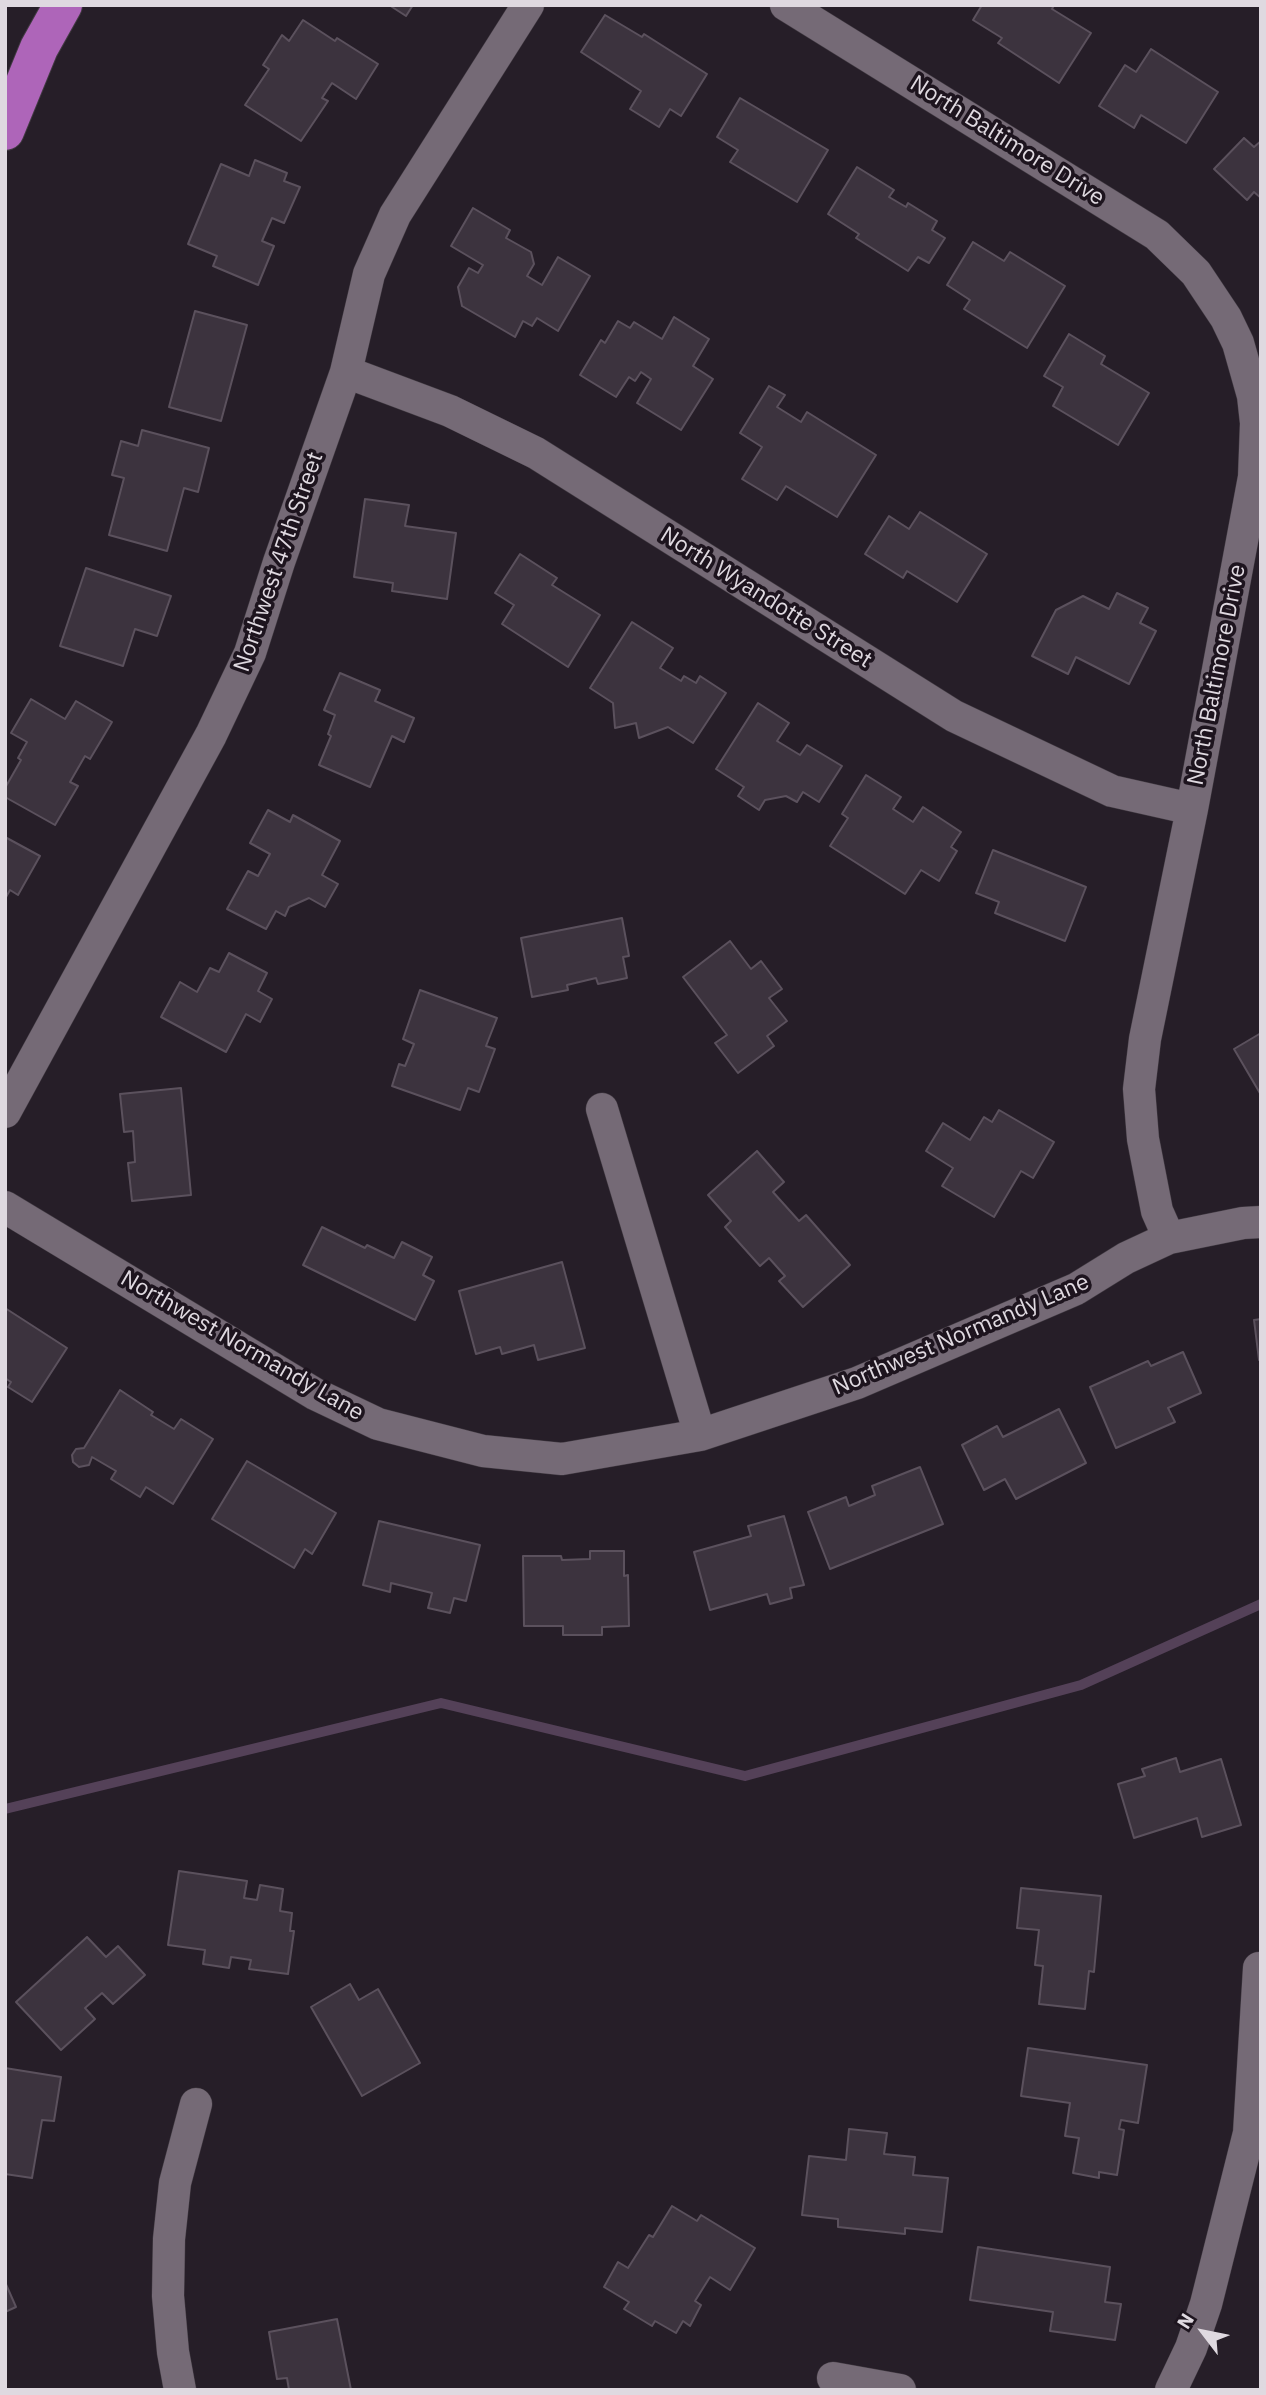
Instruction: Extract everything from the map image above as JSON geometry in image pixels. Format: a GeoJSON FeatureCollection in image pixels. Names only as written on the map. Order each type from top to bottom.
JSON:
{"type":"FeatureCollection","features":[{"type":"Feature","properties":{"kind":"highway"},"geometry":{"type":"LineString","coordinates":[[5,131],[39,48],[63,5]]}},
{"type":"Feature","properties":{"kind":"street","name":"Northwest 47th Street"},"geometry":{"type":"LineString","coordinates":[[5,1112],[211,735],[250,653],[346,372],[369,274],[395,215],[528,5]]}},
{"type":"Feature","properties":{"kind":"street","name":"North Baltimore Drive"},"geometry":{"type":"LineString","coordinates":[[786,5],[1157,235],[1196,273],[1226,318],[1238,343],[1253,396],[1257,450],[1254,477],[1192,809],[1145,1039],[1139,1089],[1143,1139],[1154,1199],[1169,1238]]}},
{"type":"Feature","properties":{"kind":"street","name":"North Wyandotte Street"},"geometry":{"type":"LineString","coordinates":[[346,372],[392,387],[450,411],[536,453],[954,716],[1112,791],[1192,809]]}},
{"type":"Feature","properties":{"kind":"street"},"geometry":{"type":"LineString","coordinates":[[602,1109],[700,1436]]}},
{"type":"Feature","properties":{"kind":"street","name":"Northwest Normandy Lane"},"geometry":{"type":"LineString","coordinates":[[5,1207],[315,1394],[378,1424],[483,1451],[562,1459],[700,1436],[857,1383],[1076,1289],[1126,1258],[1169,1238],[1242,1223],[1261,1222]]}},
{"type":"Feature","properties":{"kind":"street"},"geometry":{"type":"LineString","coordinates":[[1171,2390],[1191,2348],[1206,2304],[1249,2133],[1259,1968]]}},
{"type":"Feature","properties":{"kind":"street"},"geometry":{"type":"LineString","coordinates":[[180,2390],[167,2296],[169,2239],[175,2183],[196,2104]]}},
{"type":"Feature","properties":{"kind":"street"},"geometry":{"type":"LineString","coordinates":[[834,2378],[900,2390]]}},
{"type":"Feature","properties":{"kind":"building"},"geometry":{"type":"Polygon","coordinates":[[[389,5],[413,5],[406,16],[389,5]]]}},
{"type":"Feature","properties":{"kind":"building"},"geometry":{"type":"Polygon","coordinates":[[[982,5],[1054,5],[1052,9],[1091,33],[1059,83],[998,43],[1002,38],[973,20],[982,5]]]}},
{"type":"Feature","properties":{"kind":"building"},"geometry":{"type":"Polygon","coordinates":[[[605,15],[642,37],[644,34],[707,74],[681,116],[670,109],[659,127],[630,109],[641,91],[581,52],[605,15]]]}},
{"type":"Feature","properties":{"kind":"building"},"geometry":{"type":"Polygon","coordinates":[[[303,20],[378,64],[356,99],[332,83],[322,98],[328,101],[301,141],[245,105],[269,69],[263,65],[282,35],[289,41],[303,20]]]}},
{"type":"Feature","properties":{"kind":"building"},"geometry":{"type":"Polygon","coordinates":[[[1151,49],[1218,92],[1186,143],[1141,115],[1134,128],[1099,106],[1125,65],[1136,72],[1151,49]]]}},
{"type":"Feature","properties":{"kind":"building"},"geometry":{"type":"Polygon","coordinates":[[[740,98],[828,150],[797,202],[730,162],[738,150],[717,137],[740,98]]]}},
{"type":"Feature","properties":{"kind":"building"},"geometry":{"type":"Polygon","coordinates":[[[1244,138],[1254,147],[1261,141],[1261,198],[1254,192],[1247,200],[1214,169],[1244,138]]]}},
{"type":"Feature","properties":{"kind":"building"},"geometry":{"type":"Polygon","coordinates":[[[255,160],[287,173],[284,181],[300,187],[284,223],[272,218],[262,241],[274,246],[258,285],[213,266],[217,256],[188,244],[221,164],[249,176],[255,160]]]}},
{"type":"Feature","properties":{"kind":"building"},"geometry":{"type":"Polygon","coordinates":[[[857,167],[894,190],[889,197],[906,207],[908,203],[937,221],[932,230],[945,238],[929,263],[918,257],[908,271],[856,238],[859,234],[828,214],[857,167]]]}},
{"type":"Feature","properties":{"kind":"building"},"geometry":{"type":"Polygon","coordinates":[[[473,208],[510,230],[506,238],[531,252],[534,264],[527,276],[542,285],[558,257],[590,276],[558,331],[537,318],[532,326],[523,321],[515,337],[462,306],[458,287],[469,268],[478,273],[483,265],[451,246],[473,208]]]}},
{"type":"Feature","properties":{"kind":"building"},"geometry":{"type":"Polygon","coordinates":[[[973,242],[1004,261],[1010,252],[1065,286],[1027,348],[964,309],[970,300],[947,285],[973,242]]]}},
{"type":"Feature","properties":{"kind":"building"},"geometry":{"type":"Polygon","coordinates":[[[195,311],[247,325],[221,421],[169,407],[195,311]]]}},
{"type":"Feature","properties":{"kind":"building"},"geometry":{"type":"Polygon","coordinates":[[[674,317],[709,339],[693,366],[713,379],[681,430],[637,403],[651,379],[641,372],[635,381],[629,377],[616,397],[580,375],[601,340],[605,343],[618,321],[630,328],[634,322],[662,339],[674,317]]]}},
{"type":"Feature","properties":{"kind":"building"},"geometry":{"type":"Polygon","coordinates":[[[1069,334],[1105,356],[1101,364],[1149,393],[1118,445],[1053,406],[1063,387],[1044,376],[1069,334]]]}},
{"type":"Feature","properties":{"kind":"building"},"geometry":{"type":"Polygon","coordinates":[[[769,386],[785,395],[777,407],[801,422],[807,412],[876,455],[837,517],[786,486],[777,500],[742,479],[762,447],[740,433],[769,386]]]}},
{"type":"Feature","properties":{"kind":"building"},"geometry":{"type":"Polygon","coordinates":[[[142,430],[209,448],[198,492],[184,488],[167,551],[109,535],[124,478],[112,475],[121,441],[138,446],[142,430]]]}},
{"type":"Feature","properties":{"kind":"building"},"geometry":{"type":"Polygon","coordinates":[[[365,499],[409,505],[405,526],[456,533],[447,599],[392,591],[393,583],[354,577],[365,499]]]}},
{"type":"Feature","properties":{"kind":"building"},"geometry":{"type":"Polygon","coordinates":[[[920,512],[987,554],[957,602],[907,571],[903,578],[865,554],[889,516],[909,529],[920,512]]]}},
{"type":"Feature","properties":{"kind":"building"},"geometry":{"type":"Polygon","coordinates":[[[520,554],[557,578],[552,585],[600,615],[568,667],[502,624],[514,605],[495,593],[520,554]]]}},
{"type":"Feature","properties":{"kind":"building"},"geometry":{"type":"Polygon","coordinates":[[[86,568],[171,596],[157,636],[135,629],[123,666],[60,646],[86,568]]]}},
{"type":"Feature","properties":{"kind":"building"},"geometry":{"type":"Polygon","coordinates":[[[1117,593],[1148,608],[1140,623],[1156,631],[1129,684],[1076,657],[1068,674],[1032,656],[1056,610],[1083,596],[1109,609],[1117,593]]]}},
{"type":"Feature","properties":{"kind":"building"},"geometry":{"type":"Polygon","coordinates":[[[632,622],[673,648],[660,668],[681,681],[684,676],[696,683],[700,676],[726,693],[693,743],[668,727],[639,738],[636,723],[615,728],[613,703],[590,688],[632,622]]]}},
{"type":"Feature","properties":{"kind":"building"},"geometry":{"type":"Polygon","coordinates":[[[340,673],[380,690],[375,701],[414,718],[404,742],[392,736],[370,787],[319,765],[331,736],[328,734],[335,715],[324,710],[340,673]]]}},
{"type":"Feature","properties":{"kind":"building"},"geometry":{"type":"Polygon","coordinates":[[[31,699],[65,719],[76,701],[112,722],[90,759],[85,756],[70,782],[78,786],[55,825],[5,797],[5,788],[21,760],[18,758],[27,742],[11,733],[31,699]]]}},
{"type":"Feature","properties":{"kind":"building"},"geometry":{"type":"Polygon","coordinates":[[[758,703],[789,723],[777,741],[800,755],[807,745],[842,766],[819,802],[803,792],[797,802],[786,796],[765,800],[759,810],[738,796],[744,787],[716,769],[758,703]]]}},
{"type":"Feature","properties":{"kind":"building"},"geometry":{"type":"Polygon","coordinates":[[[866,775],[901,797],[893,809],[913,822],[923,807],[961,832],[951,847],[957,851],[939,881],[921,870],[905,894],[830,846],[848,818],[842,814],[866,775]]]}},
{"type":"Feature","properties":{"kind":"building"},"geometry":{"type":"Polygon","coordinates":[[[268,810],[290,822],[293,815],[340,841],[322,875],[338,884],[325,907],[309,898],[289,907],[285,916],[276,911],[266,929],[227,909],[248,871],[258,876],[270,854],[250,843],[268,810]]]}},
{"type":"Feature","properties":{"kind":"building"},"geometry":{"type":"Polygon","coordinates":[[[5,837],[40,856],[18,895],[10,890],[5,899],[5,837]]]}},
{"type":"Feature","properties":{"kind":"building"},"geometry":{"type":"Polygon","coordinates":[[[993,850],[1086,887],[1065,941],[995,913],[999,902],[976,893],[993,850]]]}},
{"type":"Feature","properties":{"kind":"building"},"geometry":{"type":"Polygon","coordinates":[[[622,918],[629,956],[623,957],[627,978],[598,984],[596,978],[567,985],[568,990],[532,997],[521,938],[622,918]]]}},
{"type":"Feature","properties":{"kind":"building"},"geometry":{"type":"Polygon","coordinates":[[[730,941],[751,969],[761,961],[782,989],[769,998],[787,1021],[767,1036],[774,1046],[738,1073],[715,1043],[727,1035],[683,977],[730,941]]]}},
{"type":"Feature","properties":{"kind":"building"},"geometry":{"type":"Polygon","coordinates":[[[229,953],[267,973],[258,991],[272,999],[260,1022],[246,1014],[226,1052],[161,1017],[180,982],[197,992],[210,968],[219,972],[229,953]]]}},
{"type":"Feature","properties":{"kind":"building"},"geometry":{"type":"Polygon","coordinates":[[[420,990],[497,1018],[486,1046],[495,1049],[479,1092],[468,1088],[460,1110],[392,1086],[399,1064],[405,1066],[414,1044],[403,1039],[420,990]]]}},
{"type":"Feature","properties":{"kind":"building"},"geometry":{"type":"Polygon","coordinates":[[[1261,1033],[1261,1095],[1234,1049],[1261,1033]]]}},
{"type":"Feature","properties":{"kind":"building"},"geometry":{"type":"Polygon","coordinates":[[[181,1088],[191,1195],[132,1201],[128,1163],[135,1162],[133,1131],[124,1132],[120,1094],[181,1088]]]}},
{"type":"Feature","properties":{"kind":"building"},"geometry":{"type":"Polygon","coordinates":[[[999,1110],[1054,1142],[1033,1178],[1021,1171],[994,1217],[942,1186],[953,1168],[926,1151],[943,1123],[970,1140],[984,1117],[992,1122],[999,1110]]]}},
{"type":"Feature","properties":{"kind":"building"},"geometry":{"type":"Polygon","coordinates":[[[757,1151],[784,1182],[773,1192],[799,1221],[806,1215],[850,1265],[803,1307],[779,1281],[785,1276],[769,1258],[760,1266],[725,1227],[731,1221],[708,1195],[757,1151]]]}},
{"type":"Feature","properties":{"kind":"building"},"geometry":{"type":"Polygon","coordinates":[[[322,1227],[365,1248],[367,1245],[394,1258],[402,1242],[432,1257],[423,1275],[434,1281],[415,1320],[303,1265],[322,1227]]]}},
{"type":"Feature","properties":{"kind":"building"},"geometry":{"type":"Polygon","coordinates":[[[562,1262],[585,1348],[538,1360],[534,1345],[502,1354],[500,1347],[476,1354],[459,1291],[562,1262]]]}},
{"type":"Feature","properties":{"kind":"building"},"geometry":{"type":"Polygon","coordinates":[[[5,1308],[67,1348],[32,1402],[8,1387],[11,1382],[5,1378],[5,1308]]]}},
{"type":"Feature","properties":{"kind":"building"},"geometry":{"type":"Polygon","coordinates":[[[1261,1319],[1261,1360],[1259,1360],[1254,1320],[1261,1319]]]}},
{"type":"Feature","properties":{"kind":"building"},"geometry":{"type":"Polygon","coordinates":[[[1183,1352],[1201,1393],[1168,1408],[1175,1422],[1116,1448],[1090,1387],[1148,1361],[1151,1366],[1183,1352]]]}},
{"type":"Feature","properties":{"kind":"building"},"geometry":{"type":"Polygon","coordinates":[[[120,1390],[153,1412],[151,1415],[174,1429],[181,1419],[213,1439],[173,1504],[146,1487],[140,1497],[111,1479],[116,1471],[92,1457],[89,1465],[79,1467],[73,1462],[72,1455],[76,1449],[84,1448],[120,1390]]]}},
{"type":"Feature","properties":{"kind":"building"},"geometry":{"type":"Polygon","coordinates":[[[1059,1409],[1086,1463],[1016,1499],[1005,1479],[984,1490],[962,1445],[997,1426],[1003,1437],[1059,1409]]]}},
{"type":"Feature","properties":{"kind":"building"},"geometry":{"type":"Polygon","coordinates":[[[247,1461],[336,1513],[312,1554],[305,1549],[294,1568],[212,1519],[247,1461]]]}},
{"type":"Feature","properties":{"kind":"building"},"geometry":{"type":"Polygon","coordinates":[[[920,1467],[943,1524],[830,1569],[808,1512],[846,1497],[849,1506],[875,1495],[872,1486],[920,1467]]]}},
{"type":"Feature","properties":{"kind":"building"},"geometry":{"type":"Polygon","coordinates":[[[784,1516],[804,1585],[790,1588],[792,1598],[770,1604],[767,1594],[710,1610],[694,1552],[751,1536],[748,1526],[784,1516]]]}},
{"type":"Feature","properties":{"kind":"building"},"geometry":{"type":"Polygon","coordinates":[[[379,1521],[480,1545],[466,1601],[454,1598],[450,1613],[428,1608],[432,1593],[391,1583],[390,1592],[363,1585],[379,1521]]]}},
{"type":"Feature","properties":{"kind":"building"},"geometry":{"type":"Polygon","coordinates":[[[590,1551],[624,1551],[624,1576],[628,1575],[629,1626],[602,1627],[602,1635],[563,1635],[563,1626],[524,1626],[523,1556],[561,1556],[562,1560],[590,1559],[590,1551]]]}},
{"type":"Feature","properties":{"kind":"building"},"geometry":{"type":"Polygon","coordinates":[[[1176,1758],[1180,1772],[1221,1759],[1241,1825],[1202,1837],[1197,1818],[1134,1838],[1118,1784],[1145,1776],[1142,1769],[1176,1758]]]}},
{"type":"Feature","properties":{"kind":"building"},"geometry":{"type":"Polygon","coordinates":[[[179,1871],[247,1881],[244,1898],[257,1900],[260,1885],[283,1889],[280,1911],[292,1913],[290,1931],[294,1931],[288,1974],[249,1969],[251,1960],[231,1957],[229,1968],[203,1964],[205,1950],[168,1945],[179,1871]]]}},
{"type":"Feature","properties":{"kind":"building"},"geometry":{"type":"Polygon","coordinates":[[[1021,1888],[1101,1896],[1094,1972],[1089,1971],[1085,2009],[1039,2004],[1043,1966],[1035,1965],[1039,1930],[1017,1928],[1021,1888]]]}},
{"type":"Feature","properties":{"kind":"building"},"geometry":{"type":"Polygon","coordinates":[[[87,1937],[106,1957],[118,1946],[145,1975],[113,2004],[102,1993],[85,2008],[95,2019],[61,2050],[16,2002],[87,1937]]]}},
{"type":"Feature","properties":{"kind":"building"},"geometry":{"type":"Polygon","coordinates":[[[350,1984],[359,2000],[378,1989],[420,2063],[362,2096],[311,2007],[350,1984]]]}},
{"type":"Feature","properties":{"kind":"building"},"geometry":{"type":"Polygon","coordinates":[[[1028,2048],[1147,2065],[1138,2123],[1121,2120],[1119,2129],[1124,2130],[1117,2175],[1099,2172],[1099,2178],[1073,2173],[1079,2138],[1065,2136],[1070,2103],[1021,2096],[1028,2048]]]}},
{"type":"Feature","properties":{"kind":"building"},"geometry":{"type":"Polygon","coordinates":[[[5,2068],[61,2077],[54,2121],[42,2120],[32,2178],[5,2174],[5,2068]]]}},
{"type":"Feature","properties":{"kind":"building"},"geometry":{"type":"Polygon","coordinates":[[[849,2129],[887,2133],[884,2154],[915,2157],[913,2175],[948,2178],[942,2232],[905,2228],[905,2234],[838,2227],[838,2219],[802,2215],[809,2156],[846,2160],[849,2129]]]}},
{"type":"Feature","properties":{"kind":"building"},"geometry":{"type":"Polygon","coordinates":[[[672,2206],[697,2221],[701,2215],[755,2248],[730,2290],[710,2277],[695,2301],[701,2305],[690,2326],[683,2321],[676,2333],[655,2321],[652,2326],[624,2309],[629,2302],[604,2287],[618,2262],[628,2268],[649,2235],[653,2237],[672,2206]]]}},
{"type":"Feature","properties":{"kind":"building"},"geometry":{"type":"Polygon","coordinates":[[[978,2247],[1110,2267],[1105,2302],[1121,2304],[1115,2340],[1050,2331],[1053,2312],[970,2300],[978,2247]]]}},
{"type":"Feature","properties":{"kind":"building"},"geometry":{"type":"Polygon","coordinates":[[[5,2282],[16,2307],[5,2312],[5,2282]]]}},
{"type":"Feature","properties":{"kind":"building"},"geometry":{"type":"Polygon","coordinates":[[[337,2319],[351,2390],[289,2390],[287,2378],[277,2379],[269,2332],[337,2319]]]}},
{"type":"Feature","properties":{"kind":"waterway"},"geometry":{"type":"LineString","coordinates":[[5,1809],[441,1703],[745,1776],[1081,1685],[1261,1604]]}}]}
